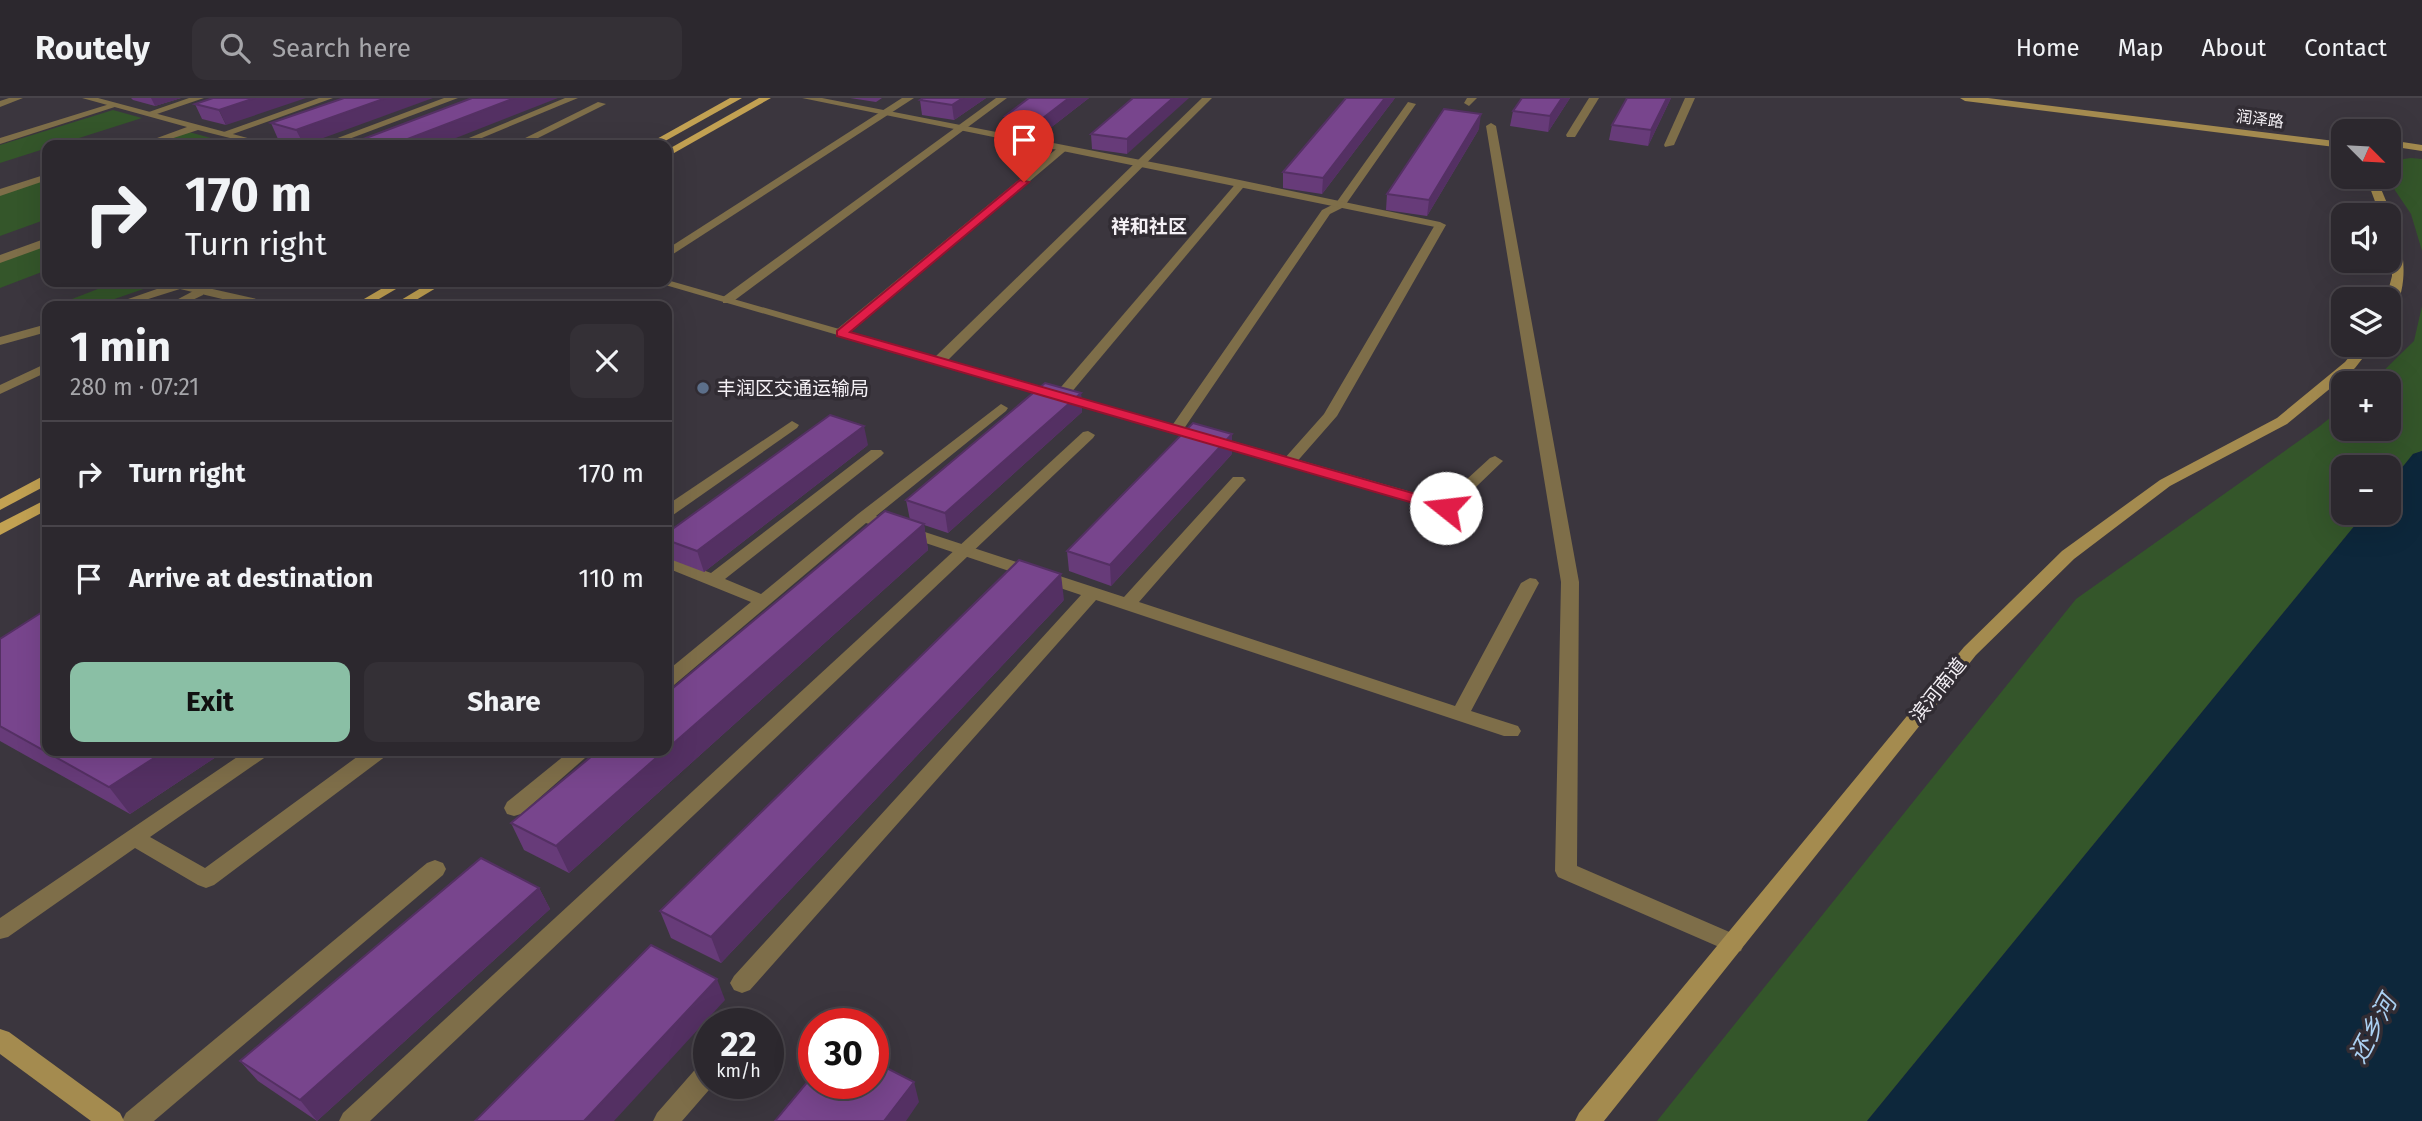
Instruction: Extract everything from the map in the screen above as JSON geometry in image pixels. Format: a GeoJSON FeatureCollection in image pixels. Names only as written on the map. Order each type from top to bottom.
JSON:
{"type":"FeatureCollection","features":[{"type":"Feature","properties":{"kind":"main road"},"geometry":{"type":"LineString","coordinates":[[660,140],[737,98]]}},
{"type":"Feature","properties":{"kind":"main road"},"geometry":{"type":"LineString","coordinates":[[672,151],[766,98]]}},
{"type":"Feature","properties":{"kind":"main road"},"geometry":{"type":"LineString","coordinates":[[367,301],[393,287]]}},
{"type":"Feature","properties":{"kind":"main road"},"geometry":{"type":"LineString","coordinates":[[406,301],[431,287]]}},
{"type":"Feature","properties":{"kind":"main road"},"geometry":{"type":"LineString","coordinates":[[0,505],[42,482]]}},
{"type":"Feature","properties":{"kind":"main road"},"geometry":{"type":"LineString","coordinates":[[0,530],[42,507]]}},
{"type":"Feature","properties":{"kind":"street"},"geometry":{"type":"LineString","coordinates":[[0,104],[18,98]]}},
{"type":"Feature","properties":{"kind":"street"},"geometry":{"type":"LineString","coordinates":[[87,98],[251,140]]}},
{"type":"Feature","properties":{"kind":"street"},"geometry":{"type":"LineString","coordinates":[[151,113],[199,98]]}},
{"type":"Feature","properties":{"kind":"street"},"geometry":{"type":"LineString","coordinates":[[226,133],[328,98]]}},
{"type":"Feature","properties":{"kind":"street"},"geometry":{"type":"LineString","coordinates":[[338,140],[453,98]]}},
{"type":"Feature","properties":{"kind":"street"},"geometry":{"type":"LineString","coordinates":[[469,140],[573,98]]}},
{"type":"Feature","properties":{"kind":"street"},"geometry":{"type":"LineString","coordinates":[[807,98],[1242,183],[1440,225],[1330,416],[1289,462]]}},
{"type":"Feature","properties":{"kind":"street"},"geometry":{"type":"LineString","coordinates":[[672,251],[909,98]]}},
{"type":"Feature","properties":{"kind":"street"},"geometry":{"type":"LineString","coordinates":[[727,300],[1002,98]]}},
{"type":"Feature","properties":{"kind":"street"},"geometry":{"type":"LineString","coordinates":[[939,361],[1207,98]]}},
{"type":"Feature","properties":{"kind":"street"},"geometry":{"type":"LineString","coordinates":[[1571,135],[1594,98]]}},
{"type":"Feature","properties":{"kind":"street"},"geometry":{"type":"LineString","coordinates":[[1669,145],[1690,98]]}},
{"type":"Feature","properties":{"kind":"street","name":"润泽路"},"geometry":{"type":"LineString","coordinates":[[1965,98],[2331,144]]}},
{"type":"Feature","properties":{"kind":"street","name":"润泽路"},"geometry":{"type":"LineString","coordinates":[[2028,98],[2331,136]]}},
{"type":"Feature","properties":{"kind":"street"},"geometry":{"type":"LineString","coordinates":[[526,140],[601,104]]}},
{"type":"Feature","properties":{"kind":"street"},"geometry":{"type":"LineString","coordinates":[[1176,430],[1326,212],[1340,205],[1411,104]]}},
{"type":"Feature","properties":{"kind":"street"},"geometry":{"type":"LineString","coordinates":[[0,141],[116,105]]}},
{"type":"Feature","properties":{"kind":"street"},"geometry":{"type":"LineString","coordinates":[[158,140],[200,126]]}},
{"type":"Feature","properties":{"kind":"street"},"geometry":{"type":"LineString","coordinates":[[1491,126],[1570,582],[1566,871],[1733,944]]}},
{"type":"Feature","properties":{"kind":"street"},"geometry":{"type":"LineString","coordinates":[[2401,145],[2422,148]]}},
{"type":"Feature","properties":{"kind":"street"},"geometry":{"type":"LineString","coordinates":[[841,334],[1064,148]]}},
{"type":"Feature","properties":{"kind":"street"},"geometry":{"type":"LineString","coordinates":[[2401,152],[2422,155]]}},
{"type":"Feature","properties":{"kind":"street"},"geometry":{"type":"LineString","coordinates":[[0,193],[42,179]]}},
{"type":"Feature","properties":{"kind":"street"},"geometry":{"type":"LineString","coordinates":[[1060,397],[1242,183]]}},
{"type":"Feature","properties":{"kind":"street"},"geometry":{"type":"LineString","coordinates":[[0,259],[42,244]]}},
{"type":"Feature","properties":{"kind":"street"},"geometry":{"type":"LineString","coordinates":[[672,285],[1446,508],[1495,461]]}},
{"type":"Feature","properties":{"kind":"street"},"geometry":{"type":"LineString","coordinates":[[129,301],[171,287]]}},
{"type":"Feature","properties":{"kind":"street"},"geometry":{"type":"LineString","coordinates":[[190,287],[199,292],[245,301]]}},
{"type":"Feature","properties":{"kind":"street"},"geometry":{"type":"LineString","coordinates":[[181,301],[199,292]]}},
{"type":"Feature","properties":{"kind":"street"},"geometry":{"type":"LineString","coordinates":[[0,341],[42,329]]}},
{"type":"Feature","properties":{"kind":"street","name":"滨河南道"},"geometry":{"type":"LineString","coordinates":[[1588,1121],[1970,651],[2068,555],[2165,483],[2282,421],[2356,357]]}},
{"type":"Feature","properties":{"kind":"street"},"geometry":{"type":"LineString","coordinates":[[0,390],[42,369]]}},
{"type":"Feature","properties":{"kind":"street"},"geometry":{"type":"LineString","coordinates":[[672,677],[864,517],[1001,408]]}},
{"type":"Feature","properties":{"kind":"street"},"geometry":{"type":"LineString","coordinates":[[672,509],[792,425]]}},
{"type":"Feature","properties":{"kind":"street"},"geometry":{"type":"LineString","coordinates":[[352,1121],[1088,435]]}},
{"type":"Feature","properties":{"kind":"street"},"geometry":{"type":"LineString","coordinates":[[713,580],[876,453]]}},
{"type":"Feature","properties":{"kind":"street"},"geometry":{"type":"LineString","coordinates":[[1128,604],[1238,480]]}},
{"type":"Feature","properties":{"kind":"street"},"geometry":{"type":"LineString","coordinates":[[864,517],[1511,731]]}},
{"type":"Feature","properties":{"kind":"street"},"geometry":{"type":"LineString","coordinates":[[672,564],[763,601]]}},
{"type":"Feature","properties":{"kind":"street"},"geometry":{"type":"LineString","coordinates":[[1460,714],[1530,583]]}},
{"type":"Feature","properties":{"kind":"street"},"geometry":{"type":"LineString","coordinates":[[742,983],[1092,593]]}},
{"type":"Feature","properties":{"kind":"street"},"geometry":{"type":"LineString","coordinates":[[0,930],[253,756]]}},
{"type":"Feature","properties":{"kind":"street"},"geometry":{"type":"LineString","coordinates":[[134,838],[206,879],[372,756]]}},
{"type":"Feature","properties":{"kind":"street"},"geometry":{"type":"LineString","coordinates":[[514,808],[577,756]]}},
{"type":"Feature","properties":{"kind":"street"},"geometry":{"type":"LineString","coordinates":[[135,1121],[435,869]]}},
{"type":"Feature","properties":{"kind":"street"},"geometry":{"type":"LineString","coordinates":[[0,1040],[111,1121]]}},
{"type":"Feature","properties":{"kind":"street"},"geometry":{"type":"LineString","coordinates":[[666,1121],[693,1090]]}},
{"type":"Feature","properties":{"kind":"green space"},"geometry":{"type":"Polygon","coordinates":[[[113,110],[142,118],[73,140],[42,140],[42,150],[0,163],[0,145],[113,110]]]}},
{"type":"Feature","properties":{"kind":"green space"},"geometry":{"type":"Polygon","coordinates":[[[189,132],[218,140],[165,140],[189,132]]]}},
{"type":"Feature","properties":{"kind":"green space"},"geometry":{"type":"Polygon","coordinates":[[[2401,159],[2422,159],[2422,251],[2411,214],[2394,189],[2401,189],[2401,159]]]}},
{"type":"Feature","properties":{"kind":"green space"},"geometry":{"type":"Polygon","coordinates":[[[42,181],[42,221],[0,236],[0,195],[42,181]]]}},
{"type":"Feature","properties":{"kind":"green space"},"geometry":{"type":"Polygon","coordinates":[[[42,247],[42,272],[0,288],[0,262],[42,247]]]}},
{"type":"Feature","properties":{"kind":"green space"},"geometry":{"type":"Polygon","coordinates":[[[103,287],[149,287],[109,301],[67,301],[103,287]]]}},
{"type":"Feature","properties":{"kind":"green space"},"geometry":{"type":"Polygon","coordinates":[[[2422,306],[2422,451],[2413,454],[2401,469],[2401,455],[2331,455],[2331,525],[2355,525],[1867,1121],[1657,1121],[2076,599],[2331,417],[2331,441],[2401,441],[2401,371],[2383,371],[2401,357],[2414,341],[2422,306]]]}},
{"type":"Feature","properties":{"kind":"water","name":"还乡河"},"geometry":{"type":"Polygon","coordinates":[[[2422,451],[2422,1121],[1867,1121],[2355,525],[2401,525],[2401,469],[2413,454],[2422,451]]]}},
{"type":"Feature","properties":{"kind":"building"},"geometry":{"type":"Polygon","coordinates":[[[213,98],[255,98],[219,110],[195,104],[213,98]]]}},
{"type":"Feature","properties":{"kind":"building"},"geometry":{"type":"Polygon","coordinates":[[[344,98],[386,98],[296,130],[271,123],[344,98]]]}},
{"type":"Feature","properties":{"kind":"building"},"geometry":{"type":"Polygon","coordinates":[[[472,98],[515,98],[405,140],[361,140],[472,98]]]}},
{"type":"Feature","properties":{"kind":"building"},"geometry":{"type":"Polygon","coordinates":[[[963,98],[952,105],[920,100],[963,98]]]}},
{"type":"Feature","properties":{"kind":"building"},"geometry":{"type":"Polygon","coordinates":[[[1029,98],[1069,98],[1039,121],[1005,116],[1029,98]]]}},
{"type":"Feature","properties":{"kind":"building"},"geometry":{"type":"Polygon","coordinates":[[[1133,98],[1173,98],[1127,139],[1091,134],[1133,98]]]}},
{"type":"Feature","properties":{"kind":"building"},"geometry":{"type":"Polygon","coordinates":[[[1346,98],[1385,98],[1323,178],[1283,172],[1346,98]]]}},
{"type":"Feature","properties":{"kind":"building"},"geometry":{"type":"Polygon","coordinates":[[[1522,98],[1562,98],[1550,116],[1513,111],[1522,98]]]}},
{"type":"Feature","properties":{"kind":"building"},"geometry":{"type":"Polygon","coordinates":[[[1627,98],[1667,98],[1651,130],[1612,125],[1627,98]]]}},
{"type":"Feature","properties":{"kind":"building"},"geometry":{"type":"Polygon","coordinates":[[[1444,109],[1481,114],[1429,200],[1387,194],[1444,109]]]}},
{"type":"Feature","properties":{"kind":"building"},"geometry":{"type":"Polygon","coordinates":[[[1045,383],[1081,393],[945,513],[906,500],[1045,383]]]}},
{"type":"Feature","properties":{"kind":"building"},"geometry":{"type":"Polygon","coordinates":[[[830,415],[864,426],[697,551],[672,542],[672,529],[830,415]]]}},
{"type":"Feature","properties":{"kind":"building"},"geometry":{"type":"Polygon","coordinates":[[[1193,423],[1232,434],[1110,565],[1067,551],[1193,423]]]}},
{"type":"Feature","properties":{"kind":"building"},"geometry":{"type":"Polygon","coordinates":[[[885,511],[924,524],[672,745],[672,689],[885,511]]]}},
{"type":"Feature","properties":{"kind":"building"},"geometry":{"type":"Polygon","coordinates":[[[1019,560],[1061,574],[711,937],[660,911],[1019,560]]]}},
{"type":"Feature","properties":{"kind":"building"},"geometry":{"type":"Polygon","coordinates":[[[42,612],[42,750],[0,726],[0,639],[42,612]]]}},
{"type":"Feature","properties":{"kind":"building"},"geometry":{"type":"Polygon","coordinates":[[[54,756],[157,756],[109,787],[54,756]]]}},
{"type":"Feature","properties":{"kind":"building"},"geometry":{"type":"Polygon","coordinates":[[[592,756],[658,756],[556,846],[511,823],[592,756]]]}},
{"type":"Feature","properties":{"kind":"building"},"geometry":{"type":"Polygon","coordinates":[[[481,858],[539,888],[300,1100],[240,1061],[481,858]]]}},
{"type":"Feature","properties":{"kind":"building"},"geometry":{"type":"Polygon","coordinates":[[[651,945],[717,979],[584,1121],[475,1121],[651,945]]]}},
{"type":"Feature","properties":{"kind":"building"},"geometry":{"type":"Polygon","coordinates":[[[889,1069],[914,1082],[884,1121],[775,1121],[798,1093],[798,1099],[889,1099],[889,1069]]]}},
{"type":"Feature","properties":{"kind":"place","name":"丰润区交通运输局"},"geometry":{"type":"Point","coordinates":[703,388]}},
{"type":"Feature","properties":{"kind":"district","name":"祥和社区"},"geometry":{"type":"Point","coordinates":[1149,226]}},
{"type":"Feature","properties":{"kind":"route"},"geometry":{"type":"LineString","coordinates":[[1024,182],[841,334],[1446,508]]}}]}
